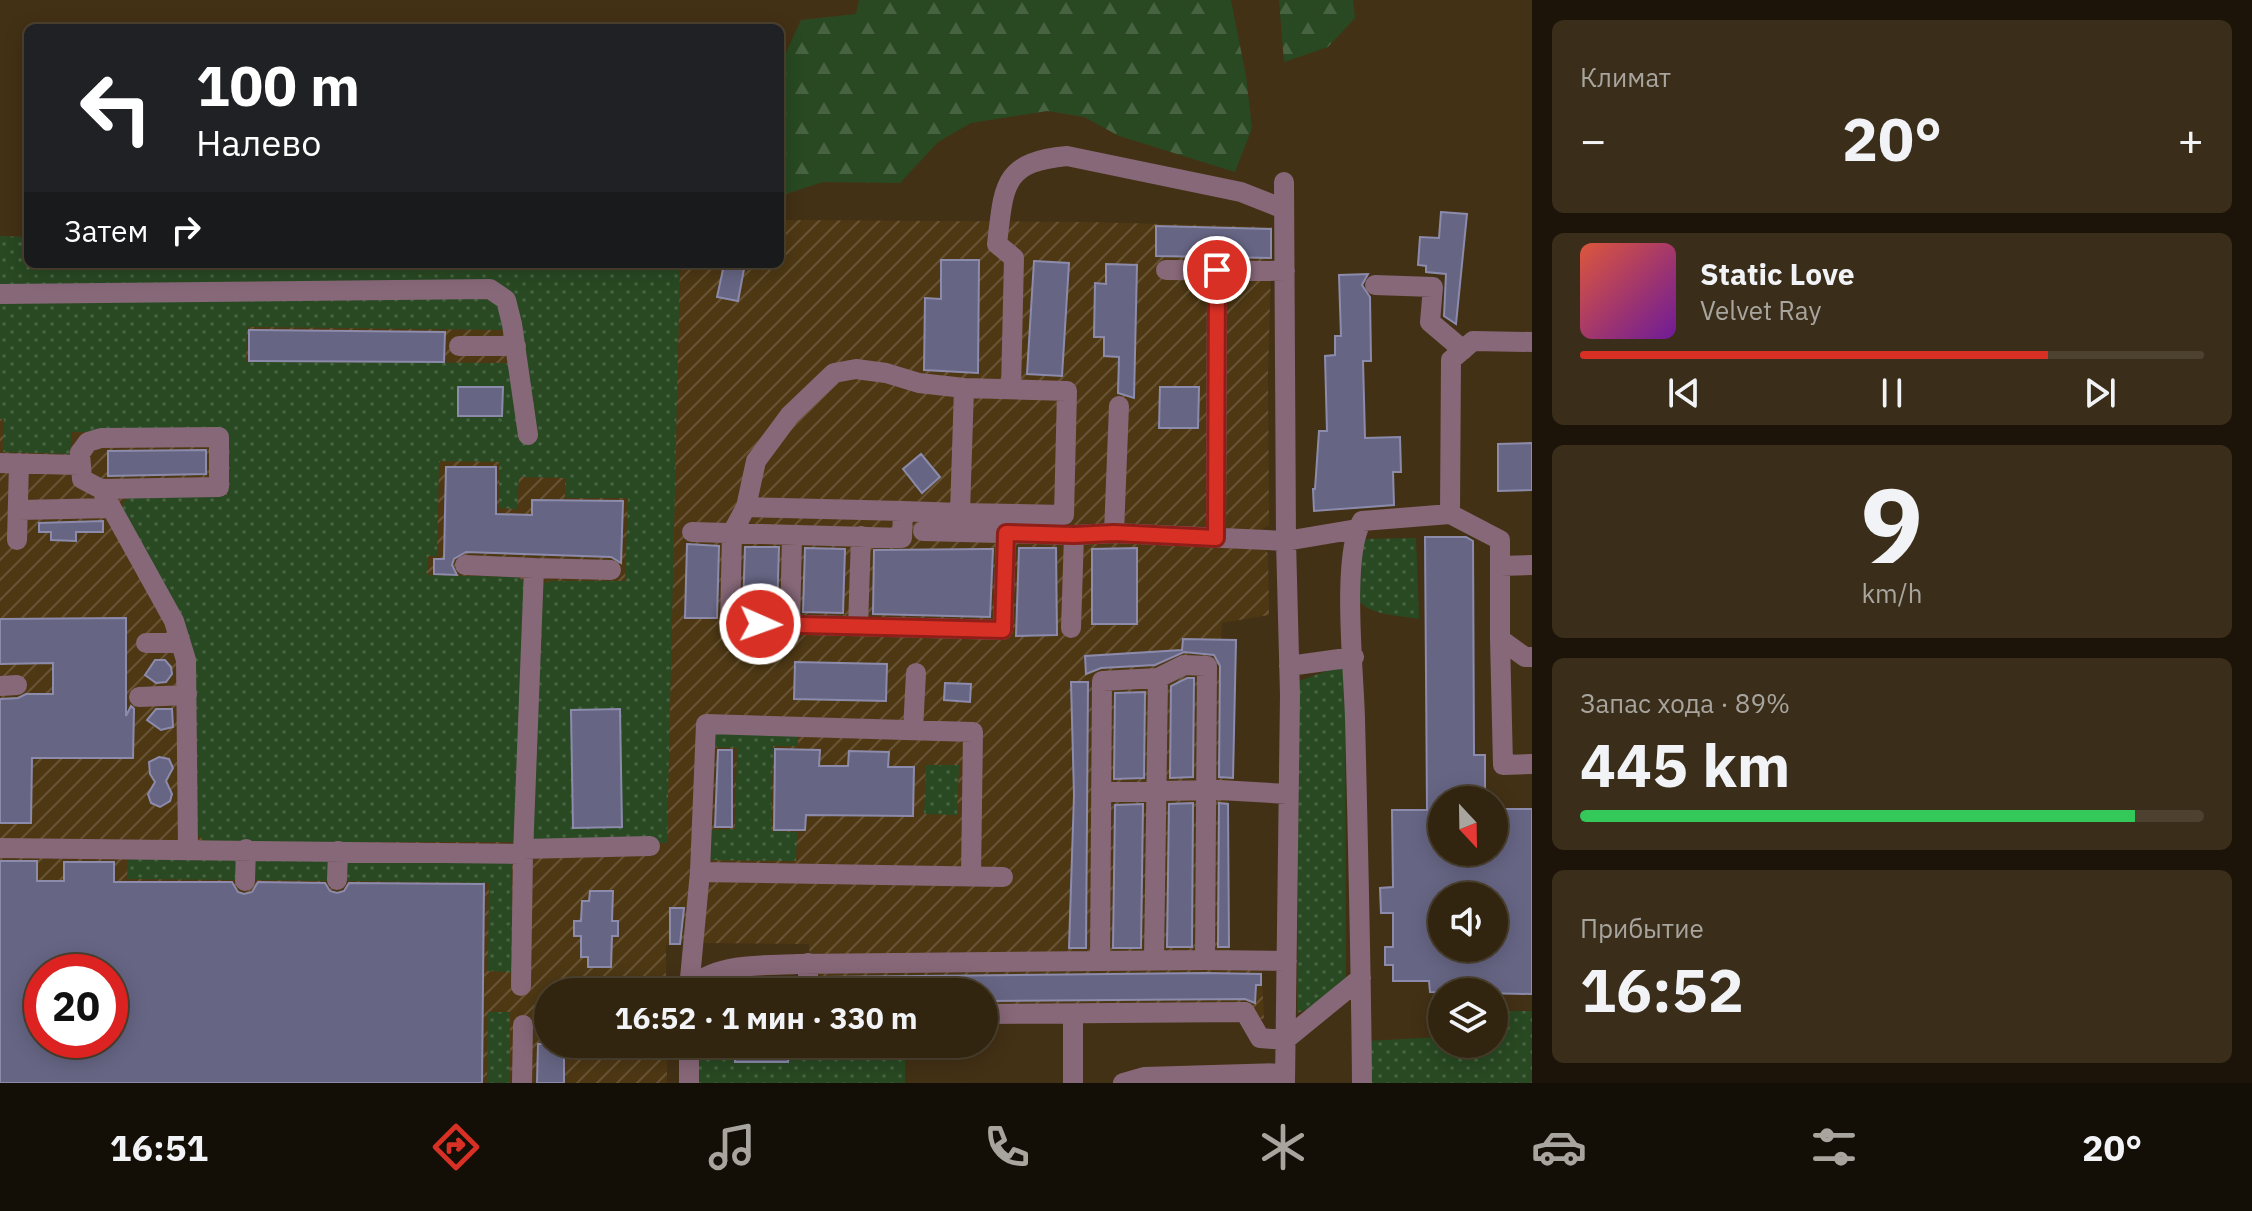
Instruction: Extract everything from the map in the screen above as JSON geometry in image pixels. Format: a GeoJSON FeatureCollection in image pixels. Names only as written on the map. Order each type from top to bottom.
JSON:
{"type":"FeatureCollection","features":[{"type":"Feature","properties":{"kind":"lane"},"geometry":{"type":"LineString","coordinates":[[1011,389],[1014,258],[997,244],[1003,194],[1019,168],[1041,159],[1067,156],[1241,192],[1284,209]]}},
{"type":"Feature","properties":{"kind":"lane"},"geometry":{"type":"LineString","coordinates":[[1123,1083],[1144,1077],[1285,1078],[1289,666],[1284,182]]}},
{"type":"Feature","properties":{"kind":"lane"},"geometry":{"type":"LineString","coordinates":[[1166,270],[1285,271]]}},
{"type":"Feature","properties":{"kind":"lane"},"geometry":{"type":"LineString","coordinates":[[1216,538],[1217,270]]}},
{"type":"Feature","properties":{"kind":"lane"},"geometry":{"type":"LineString","coordinates":[[1375,285],[1433,287],[1430,322],[1463,350]]}},
{"type":"Feature","properties":{"kind":"lane"},"geometry":{"type":"LineString","coordinates":[[0,294],[490,289],[506,300],[516,346],[528,435]]}},
{"type":"Feature","properties":{"kind":"lane"},"geometry":{"type":"LineString","coordinates":[[1450,514],[1451,360],[1473,341],[1532,342]]}},
{"type":"Feature","properties":{"kind":"lane"},"geometry":{"type":"LineString","coordinates":[[459,346],[516,346]]}},
{"type":"Feature","properties":{"kind":"lane"},"geometry":{"type":"LineString","coordinates":[[746,507],[1064,515],[1067,391],[964,388],[919,383],[886,373],[856,369],[834,373],[790,415],[756,461],[746,507],[732,533],[730,623],[1003,630],[1006,533]]}},
{"type":"Feature","properties":{"kind":"lane"},"geometry":{"type":"LineString","coordinates":[[960,513],[964,388]]}},
{"type":"Feature","properties":{"kind":"lane"},"geometry":{"type":"LineString","coordinates":[[1114,533],[1119,406]]}},
{"type":"Feature","properties":{"kind":"lane"},"geometry":{"type":"LineString","coordinates":[[219,437],[219,487],[101,489],[82,479],[80,453],[88,442],[101,438],[219,437]]}},
{"type":"Feature","properties":{"kind":"lane"},"geometry":{"type":"LineString","coordinates":[[17,540],[19,510],[10,463],[79,465]]}},
{"type":"Feature","properties":{"kind":"lane"},"geometry":{"type":"LineString","coordinates":[[101,489],[174,621],[186,660],[188,849]]}},
{"type":"Feature","properties":{"kind":"lane"},"geometry":{"type":"LineString","coordinates":[[19,510],[111,508]]}},
{"type":"Feature","properties":{"kind":"lane"},"geometry":{"type":"LineString","coordinates":[[692,532],[902,538],[903,511]]}},
{"type":"Feature","properties":{"kind":"lane"},"geometry":{"type":"LineString","coordinates":[[1362,1083],[1350,583],[1357,529],[1362,521],[1450,514],[1500,540],[1503,765],[1532,764]]}},
{"type":"Feature","properties":{"kind":"lane"},"geometry":{"type":"LineString","coordinates":[[923,531],[1074,535],[1114,533],[1286,541],[1357,529]]}},
{"type":"Feature","properties":{"kind":"lane"},"geometry":{"type":"LineString","coordinates":[[790,625],[792,535]]}},
{"type":"Feature","properties":{"kind":"lane"},"geometry":{"type":"LineString","coordinates":[[1071,628],[1074,535]]}},
{"type":"Feature","properties":{"kind":"lane"},"geometry":{"type":"LineString","coordinates":[[858,627],[861,536]]}},
{"type":"Feature","properties":{"kind":"lane"},"geometry":{"type":"LineString","coordinates":[[465,565],[611,570]]}},
{"type":"Feature","properties":{"kind":"lane"},"geometry":{"type":"LineString","coordinates":[[1500,566],[1532,565]]}},
{"type":"Feature","properties":{"kind":"lane"},"geometry":{"type":"LineString","coordinates":[[521,986],[534,568]]}},
{"type":"Feature","properties":{"kind":"lane"},"geometry":{"type":"LineString","coordinates":[[1500,639],[1525,657],[1532,657]]}},
{"type":"Feature","properties":{"kind":"lane"},"geometry":{"type":"LineString","coordinates":[[146,643],[181,643]]}},
{"type":"Feature","properties":{"kind":"lane"},"geometry":{"type":"LineString","coordinates":[[1289,666],[1354,657]]}},
{"type":"Feature","properties":{"kind":"lane"},"geometry":{"type":"LineString","coordinates":[[1100,961],[1102,681],[1158,678],[1184,665],[1207,666],[1205,960]]}},
{"type":"Feature","properties":{"kind":"lane"},"geometry":{"type":"LineString","coordinates":[[913,730],[916,673]]}},
{"type":"Feature","properties":{"kind":"lane"},"geometry":{"type":"LineString","coordinates":[[1154,960],[1158,678]]}},
{"type":"Feature","properties":{"kind":"lane"},"geometry":{"type":"LineString","coordinates":[[139,697],[187,695]]}},
{"type":"Feature","properties":{"kind":"lane"},"geometry":{"type":"LineString","coordinates":[[690,978],[700,872],[706,724],[973,732],[971,877]]}},
{"type":"Feature","properties":{"kind":"lane"},"geometry":{"type":"LineString","coordinates":[[1102,792],[1205,790],[1287,794]]}},
{"type":"Feature","properties":{"kind":"lane"},"geometry":{"type":"LineString","coordinates":[[0,848],[523,851],[650,846]]}},
{"type":"Feature","properties":{"kind":"lane"},"geometry":{"type":"LineString","coordinates":[[245,881],[246,849]]}},
{"type":"Feature","properties":{"kind":"lane"},"geometry":{"type":"LineString","coordinates":[[337,880],[338,851]]}},
{"type":"Feature","properties":{"kind":"lane"},"geometry":{"type":"LineString","coordinates":[[700,872],[1003,877]]}},
{"type":"Feature","properties":{"kind":"lane"},"geometry":{"type":"LineString","coordinates":[[700,978],[733,968],[808,963],[1287,961]]}},
{"type":"Feature","properties":{"kind":"lane"},"geometry":{"type":"LineString","coordinates":[[808,963],[808,978]]}},
{"type":"Feature","properties":{"kind":"lane"},"geometry":{"type":"LineString","coordinates":[[998,1014],[1245,1012],[1260,1038],[1285,1040],[1361,978]]}},
{"type":"Feature","properties":{"kind":"lane"},"geometry":{"type":"LineString","coordinates":[[1073,1014],[1073,1083]]}},
{"type":"Feature","properties":{"kind":"lane"},"geometry":{"type":"LineString","coordinates":[[522,1083],[523,1025]]}},
{"type":"Feature","properties":{"kind":"lane"},"geometry":{"type":"LineString","coordinates":[[689,1058],[689,1083]]}},
{"type":"Feature","properties":{"kind":"shaded area"},"geometry":{"type":"Polygon","coordinates":[[[784,220],[1272,227],[1268,375],[1269,525],[1258,532],[1268,554],[1269,615],[1222,623],[1221,639],[1236,640],[1233,783],[1228,796],[1229,957],[1261,958],[1264,1019],[998,1023],[998,978],[811,978],[809,944],[697,943],[666,945],[666,978],[534,978],[534,1058],[667,1058],[667,1083],[0,1083],[0,236],[24,237],[24,268],[784,268],[784,220]]]}},
{"type":"Feature","properties":{"kind":"green space"},"geometry":{"type":"Polygon","coordinates":[[[859,0],[1231,0],[1246,76],[1252,128],[1235,172],[1119,136],[1084,117],[1047,111],[971,123],[938,142],[900,183],[823,182],[784,195],[785,55],[801,20],[856,14],[859,0]]]}},
{"type":"Feature","properties":{"kind":"green space"},"geometry":{"type":"Polygon","coordinates":[[[1279,0],[1353,0],[1355,18],[1328,47],[1284,62],[1279,0]]]}},
{"type":"Feature","properties":{"kind":"green space"},"geometry":{"type":"Polygon","coordinates":[[[0,236],[24,237],[24,268],[680,268],[667,843],[531,842],[539,586],[549,581],[625,581],[628,498],[565,498],[565,478],[519,477],[517,509],[499,508],[499,462],[439,461],[437,556],[428,556],[428,575],[517,577],[527,583],[518,842],[207,842],[194,830],[191,819],[192,653],[181,622],[123,519],[122,508],[132,494],[227,495],[230,435],[72,432],[70,454],[3,452],[0,300],[384,292],[484,294],[500,308],[505,330],[247,327],[246,362],[512,363],[522,437],[535,436],[525,361],[516,317],[506,292],[492,285],[476,283],[0,288],[0,236]]]}},
{"type":"Feature","properties":{"kind":"green space"},"geometry":{"type":"Polygon","coordinates":[[[1416,538],[1419,619],[1384,614],[1361,603],[1355,597],[1360,539],[1416,538]]]}},
{"type":"Feature","properties":{"kind":"green space"},"geometry":{"type":"Polygon","coordinates":[[[1345,668],[1346,977],[1310,1008],[1297,1013],[1299,681],[1329,670],[1345,668]]]}},
{"type":"Feature","properties":{"kind":"green space"},"geometry":{"type":"Polygon","coordinates":[[[709,732],[798,734],[798,746],[773,746],[771,831],[797,832],[796,861],[707,860],[708,830],[735,829],[737,748],[709,747],[709,732]]]}},
{"type":"Feature","properties":{"kind":"green space"},"geometry":{"type":"Polygon","coordinates":[[[926,765],[959,765],[957,815],[924,814],[926,765]]]}},
{"type":"Feature","properties":{"kind":"green space"},"geometry":{"type":"Polygon","coordinates":[[[128,857],[241,858],[241,880],[127,879],[128,857]]]}},
{"type":"Feature","properties":{"kind":"green space"},"geometry":{"type":"Polygon","coordinates":[[[250,858],[332,859],[331,881],[250,880],[250,858]]]}},
{"type":"Feature","properties":{"kind":"green space"},"geometry":{"type":"Polygon","coordinates":[[[344,859],[512,860],[511,972],[488,971],[489,883],[343,881],[344,859]]]}},
{"type":"Feature","properties":{"kind":"green space"},"geometry":{"type":"Polygon","coordinates":[[[1508,1011],[1532,1011],[1532,1083],[1367,1083],[1365,1041],[1428,1038],[1428,1058],[1508,1058],[1508,1011]]]}},
{"type":"Feature","properties":{"kind":"green space"},"geometry":{"type":"Polygon","coordinates":[[[488,1012],[510,1012],[510,1083],[487,1083],[488,1012]]]}},
{"type":"Feature","properties":{"kind":"green space"},"geometry":{"type":"Polygon","coordinates":[[[699,1058],[905,1058],[905,1083],[699,1083],[699,1058]]]}},
{"type":"Feature","properties":{"kind":"building"},"geometry":{"type":"Polygon","coordinates":[[[1441,212],[1467,214],[1456,324],[1444,316],[1446,274],[1426,272],[1426,266],[1418,265],[1420,237],[1439,238],[1441,212]]]}},
{"type":"Feature","properties":{"kind":"building"},"geometry":{"type":"Polygon","coordinates":[[[1156,226],[1271,229],[1271,258],[1156,256],[1156,226]]]}},
{"type":"Feature","properties":{"kind":"building"},"geometry":{"type":"Polygon","coordinates":[[[941,260],[979,260],[978,373],[924,370],[925,298],[941,299],[941,260]]]}},
{"type":"Feature","properties":{"kind":"building"},"geometry":{"type":"Polygon","coordinates":[[[1034,261],[1069,263],[1062,376],[1027,374],[1034,261]]]}},
{"type":"Feature","properties":{"kind":"building"},"geometry":{"type":"Polygon","coordinates":[[[1106,264],[1137,265],[1134,398],[1118,393],[1119,357],[1104,356],[1104,337],[1094,337],[1095,283],[1106,284],[1106,264]]]}},
{"type":"Feature","properties":{"kind":"building"},"geometry":{"type":"Polygon","coordinates":[[[723,268],[744,269],[738,301],[717,297],[723,268]]]}},
{"type":"Feature","properties":{"kind":"building"},"geometry":{"type":"Polygon","coordinates":[[[1368,274],[1362,285],[1370,297],[1371,361],[1363,361],[1365,438],[1400,437],[1401,472],[1393,472],[1394,505],[1314,511],[1319,431],[1327,431],[1325,356],[1335,355],[1335,336],[1341,336],[1339,275],[1368,274]]]}},
{"type":"Feature","properties":{"kind":"building"},"geometry":{"type":"Polygon","coordinates":[[[249,330],[445,332],[444,362],[249,361],[249,330]]]}},
{"type":"Feature","properties":{"kind":"building"},"geometry":{"type":"Polygon","coordinates":[[[458,387],[503,387],[502,416],[458,416],[458,387]]]}},
{"type":"Feature","properties":{"kind":"building"},"geometry":{"type":"Polygon","coordinates":[[[1160,387],[1199,387],[1198,428],[1159,428],[1160,387]]]}},
{"type":"Feature","properties":{"kind":"building"},"geometry":{"type":"Polygon","coordinates":[[[1532,443],[1532,490],[1498,491],[1498,444],[1532,443]]]}},
{"type":"Feature","properties":{"kind":"building"},"geometry":{"type":"Polygon","coordinates":[[[206,450],[206,474],[108,476],[108,451],[206,450]]]}},
{"type":"Feature","properties":{"kind":"building"},"geometry":{"type":"Polygon","coordinates":[[[921,454],[940,477],[922,493],[903,469],[921,454]]]}},
{"type":"Feature","properties":{"kind":"building"},"geometry":{"type":"Polygon","coordinates":[[[446,467],[496,467],[496,514],[532,515],[532,500],[623,501],[621,563],[611,557],[466,552],[454,559],[452,565],[457,575],[434,574],[434,559],[444,559],[446,467]]]}},
{"type":"Feature","properties":{"kind":"building"},"geometry":{"type":"Polygon","coordinates":[[[103,521],[103,532],[76,532],[76,541],[51,540],[51,532],[39,532],[39,523],[103,521]]]}},
{"type":"Feature","properties":{"kind":"building"},"geometry":{"type":"Polygon","coordinates":[[[1425,537],[1466,537],[1473,541],[1474,755],[1485,755],[1485,786],[1428,786],[1428,866],[1508,866],[1508,809],[1532,809],[1532,994],[1508,994],[1508,978],[1393,981],[1393,965],[1385,965],[1385,947],[1393,947],[1393,913],[1381,913],[1380,888],[1393,887],[1392,810],[1427,810],[1425,537]]]}},
{"type":"Feature","properties":{"kind":"building"},"geometry":{"type":"Polygon","coordinates":[[[687,544],[719,546],[717,618],[685,618],[687,544]]]}},
{"type":"Feature","properties":{"kind":"building"},"geometry":{"type":"Polygon","coordinates":[[[745,547],[779,547],[777,611],[743,610],[745,547]]]}},
{"type":"Feature","properties":{"kind":"building"},"geometry":{"type":"Polygon","coordinates":[[[805,548],[845,549],[843,613],[803,612],[805,548]]]}},
{"type":"Feature","properties":{"kind":"building"},"geometry":{"type":"Polygon","coordinates":[[[1019,548],[1056,548],[1057,635],[1016,636],[1019,548]]]}},
{"type":"Feature","properties":{"kind":"building"},"geometry":{"type":"Polygon","coordinates":[[[1137,548],[1137,624],[1092,624],[1092,549],[1137,548]]]}},
{"type":"Feature","properties":{"kind":"building"},"geometry":{"type":"Polygon","coordinates":[[[993,549],[990,617],[873,614],[874,550],[993,549]]]}},
{"type":"Feature","properties":{"kind":"building"},"geometry":{"type":"Polygon","coordinates":[[[126,618],[126,716],[131,706],[134,709],[133,758],[32,758],[31,823],[0,823],[0,699],[18,698],[26,694],[53,694],[53,663],[0,664],[0,619],[126,618]]]}},
{"type":"Feature","properties":{"kind":"building"},"geometry":{"type":"Polygon","coordinates":[[[1183,639],[1236,640],[1233,778],[1219,777],[1220,666],[1214,655],[1184,652],[1155,665],[1101,668],[1086,674],[1085,656],[1182,650],[1183,639]]]}},
{"type":"Feature","properties":{"kind":"building"},"geometry":{"type":"Polygon","coordinates":[[[155,660],[165,660],[171,667],[172,674],[166,682],[156,683],[145,675],[155,660]]]}},
{"type":"Feature","properties":{"kind":"building"},"geometry":{"type":"Polygon","coordinates":[[[795,662],[887,664],[886,701],[794,699],[795,662]]]}},
{"type":"Feature","properties":{"kind":"building"},"geometry":{"type":"Polygon","coordinates":[[[1194,678],[1193,777],[1170,778],[1171,686],[1194,678]]]}},
{"type":"Feature","properties":{"kind":"building"},"geometry":{"type":"Polygon","coordinates":[[[1071,682],[1088,682],[1086,948],[1069,948],[1074,795],[1071,682]]]}},
{"type":"Feature","properties":{"kind":"building"},"geometry":{"type":"Polygon","coordinates":[[[945,683],[971,684],[970,702],[944,700],[945,683]]]}},
{"type":"Feature","properties":{"kind":"building"},"geometry":{"type":"Polygon","coordinates":[[[1145,692],[1144,778],[1114,779],[1115,693],[1145,692]]]}},
{"type":"Feature","properties":{"kind":"building"},"geometry":{"type":"Polygon","coordinates":[[[156,709],[172,709],[173,727],[161,730],[147,720],[156,709]]]}},
{"type":"Feature","properties":{"kind":"building"},"geometry":{"type":"Polygon","coordinates":[[[620,709],[622,827],[573,828],[571,710],[620,709]]]}},
{"type":"Feature","properties":{"kind":"building"},"geometry":{"type":"Polygon","coordinates":[[[775,749],[820,750],[819,766],[848,766],[849,751],[889,752],[888,767],[914,767],[913,816],[806,815],[805,830],[774,830],[775,749]]]}},
{"type":"Feature","properties":{"kind":"building"},"geometry":{"type":"Polygon","coordinates":[[[718,750],[732,750],[732,827],[715,827],[718,750]]]}},
{"type":"Feature","properties":{"kind":"building"},"geometry":{"type":"Polygon","coordinates":[[[159,757],[169,759],[173,768],[166,781],[172,794],[170,801],[160,807],[151,803],[148,794],[155,782],[150,774],[149,762],[159,757]]]}},
{"type":"Feature","properties":{"kind":"building"},"geometry":{"type":"Polygon","coordinates":[[[1193,803],[1192,947],[1167,947],[1169,804],[1193,803]]]}},
{"type":"Feature","properties":{"kind":"building"},"geometry":{"type":"Polygon","coordinates":[[[1219,803],[1228,804],[1229,947],[1218,947],[1219,803]]]}},
{"type":"Feature","properties":{"kind":"building"},"geometry":{"type":"Polygon","coordinates":[[[1143,804],[1141,948],[1113,948],[1115,805],[1143,804]]]}},
{"type":"Feature","properties":{"kind":"building"},"geometry":{"type":"Polygon","coordinates":[[[0,861],[37,861],[37,881],[64,881],[64,862],[114,862],[114,882],[232,882],[238,892],[244,894],[252,892],[258,882],[325,883],[330,891],[337,893],[344,891],[349,883],[484,884],[482,1083],[0,1083],[0,861]]]}},
{"type":"Feature","properties":{"kind":"building"},"geometry":{"type":"Polygon","coordinates":[[[590,891],[613,891],[612,921],[618,921],[618,936],[612,936],[611,967],[588,967],[588,957],[581,957],[581,936],[574,936],[574,921],[581,921],[582,901],[589,901],[590,891]]]}},
{"type":"Feature","properties":{"kind":"building"},"geometry":{"type":"Polygon","coordinates":[[[670,908],[684,908],[680,944],[670,944],[670,908]]]}},
{"type":"Feature","properties":{"kind":"building"},"geometry":{"type":"Polygon","coordinates":[[[1261,974],[1261,985],[1256,985],[1255,1003],[1245,999],[998,1001],[998,978],[821,977],[1261,974]]]}},
{"type":"Feature","properties":{"kind":"building"},"geometry":{"type":"Polygon","coordinates":[[[538,1058],[564,1058],[564,1083],[537,1083],[538,1058]]]}},
{"type":"Feature","properties":{"kind":"building"},"geometry":{"type":"Polygon","coordinates":[[[735,1058],[788,1058],[788,1062],[735,1062],[735,1058]]]}},
{"type":"Feature","properties":{"kind":"route"},"geometry":{"type":"LineString","coordinates":[[760,624],[1003,630],[1006,533],[1114,533],[1216,538],[1217,270]]}}]}
